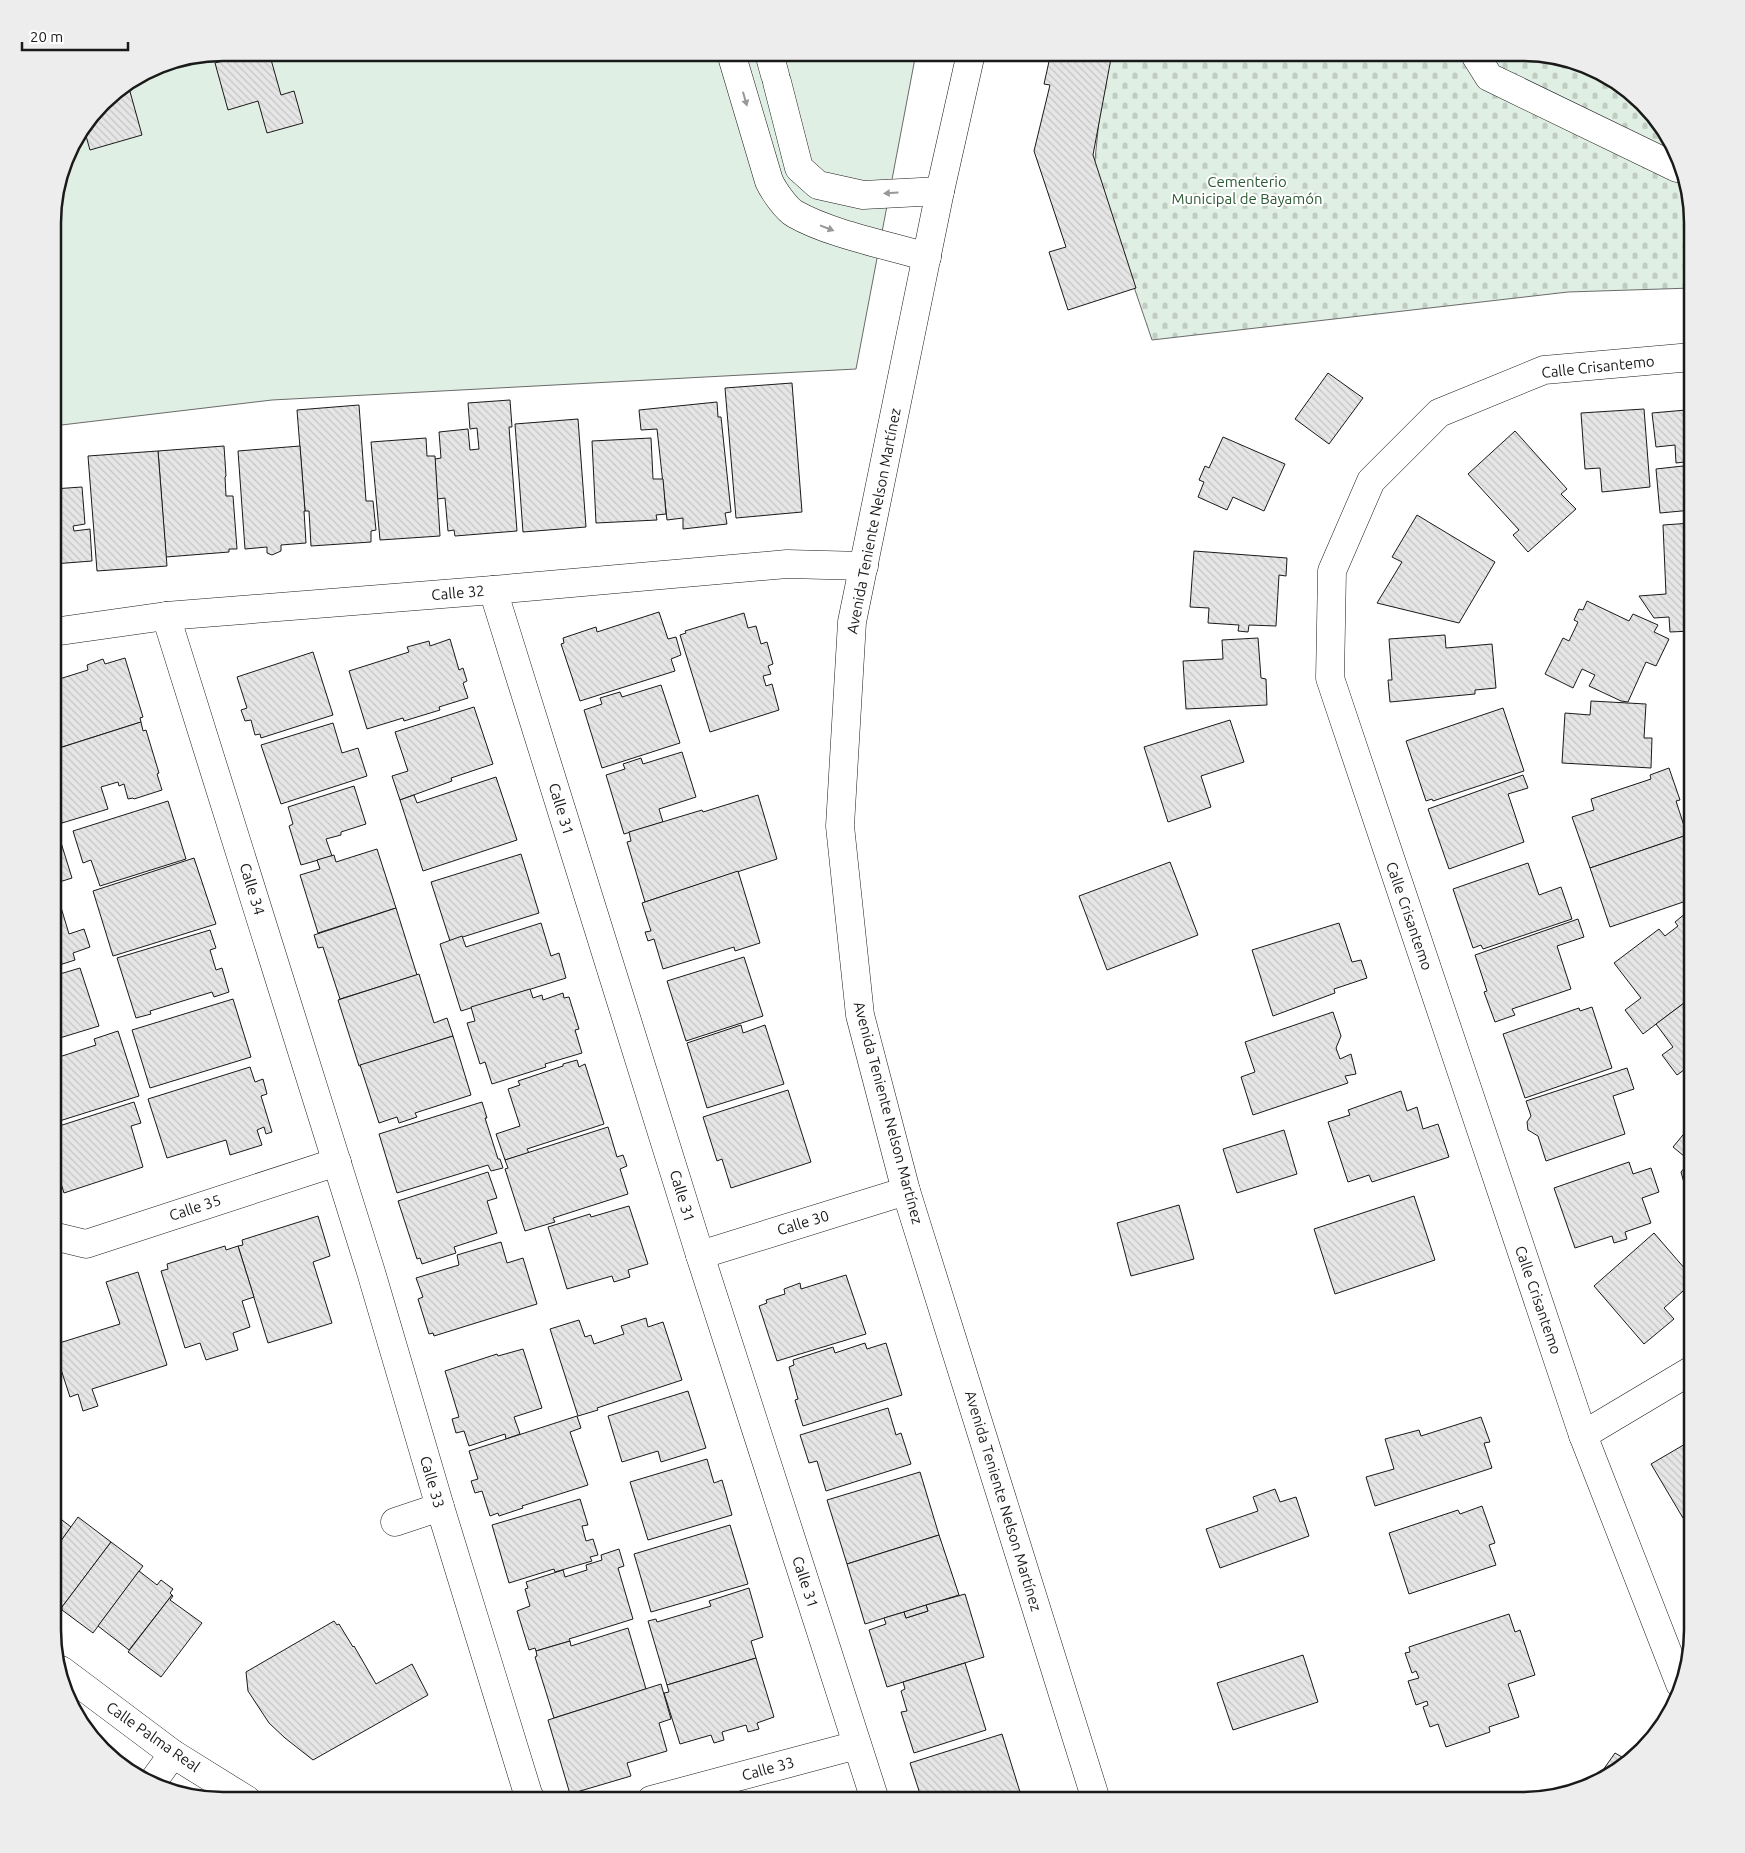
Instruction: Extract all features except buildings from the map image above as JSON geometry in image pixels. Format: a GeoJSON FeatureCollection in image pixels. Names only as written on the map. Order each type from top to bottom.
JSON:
{"type":"FeatureCollection","features":[{"type":"Feature","properties":{"kind":"street"},"geometry":{"type":"LineString","coordinates":[[734,61],[773,188],[793,213],[829,229],[927,257]]}},
{"type":"Feature","properties":{"kind":"street","name":"Avenida Teniente Nelson Martínez"},"geometry":{"type":"LineString","coordinates":[[969,62],[940,191],[852,622],[840,826],[860,1015],[906,1191],[1094,1792]]}},
{"type":"Feature","properties":{"kind":"street"},"geometry":{"type":"LineString","coordinates":[[1480,62],[1489,76],[1671,162]]}},
{"type":"Feature","properties":{"kind":"street"},"geometry":{"type":"LineString","coordinates":[[774,70],[799,168],[818,185],[863,195],[940,191]]}},
{"type":"Feature","properties":{"kind":"street"},"geometry":{"type":"LineString","coordinates":[[773,188],[799,168]]}},
{"type":"Feature","properties":{"kind":"street","name":"Calle Crisantemo"},"geometry":{"type":"LineString","coordinates":[[1677,1676],[1583,1435],[1330,678],[1332,571],[1371,481],[1438,414],[1544,370],[1684,358]]}},
{"type":"Feature","properties":{"kind":"street","name":"Calle 32"},"geometry":{"type":"LineString","coordinates":[[62,631],[166,616],[787,564],[864,566]]}},
{"type":"Feature","properties":{"kind":"street","name":"Calle 31"},"geometry":{"type":"LineString","coordinates":[[493,590],[700,1255],[872,1792]]}},
{"type":"Feature","properties":{"kind":"street","name":"Calle 34"},"geometry":{"type":"LineString","coordinates":[[166,616],[337,1162]]}},
{"type":"Feature","properties":{"kind":"street","name":"Calle 35"},"geometry":{"type":"LineString","coordinates":[[61,1238],[86,1244],[337,1162]]}},
{"type":"Feature","properties":{"kind":"street","name":"Calle 33"},"geometry":{"type":"LineString","coordinates":[[337,1162],[527,1792]]}},
{"type":"Feature","properties":{"kind":"street","name":"Calle 30"},"geometry":{"type":"LineString","coordinates":[[700,1255],[906,1191]]}},
{"type":"Feature","properties":{"kind":"street"},"geometry":{"type":"LineString","coordinates":[[1583,1435],[1684,1375]]}},
{"type":"Feature","properties":{"kind":"street"},"geometry":{"type":"LineString","coordinates":[[395,1522],[440,1507]]}},
{"type":"Feature","properties":{"kind":"street","name":"Calle Palma Real"},"geometry":{"type":"LineString","coordinates":[[68,1675],[173,1754],[234,1792]]}},
{"type":"Feature","properties":{"kind":"street","name":"Calle 33"},"geometry":{"type":"LineString","coordinates":[[680,1792],[857,1745]]}},
{"type":"Feature","properties":{"kind":"street"},"geometry":{"type":"LineString","coordinates":[[156,1777],[173,1754]]}},
{"type":"Feature","properties":{"kind":"green space"},"geometry":{"type":"Polygon","coordinates":[[[224,61],[914,62],[856,369],[272,400],[62,425],[62,213],[64,192],[74,161],[89,133],[117,102],[142,83],[182,67],[224,61]]]}},
{"type":"Feature","properties":{"kind":"green space","name":"Cementerio Municipal de Bayamón"},"geometry":{"type":"Polygon","coordinates":[[[1105,62],[1532,62],[1553,64],[1593,78],[1620,95],[1636,109],[1662,142],[1675,171],[1682,202],[1684,288],[1568,292],[1152,340],[1094,169],[1105,62]]]}}]}
